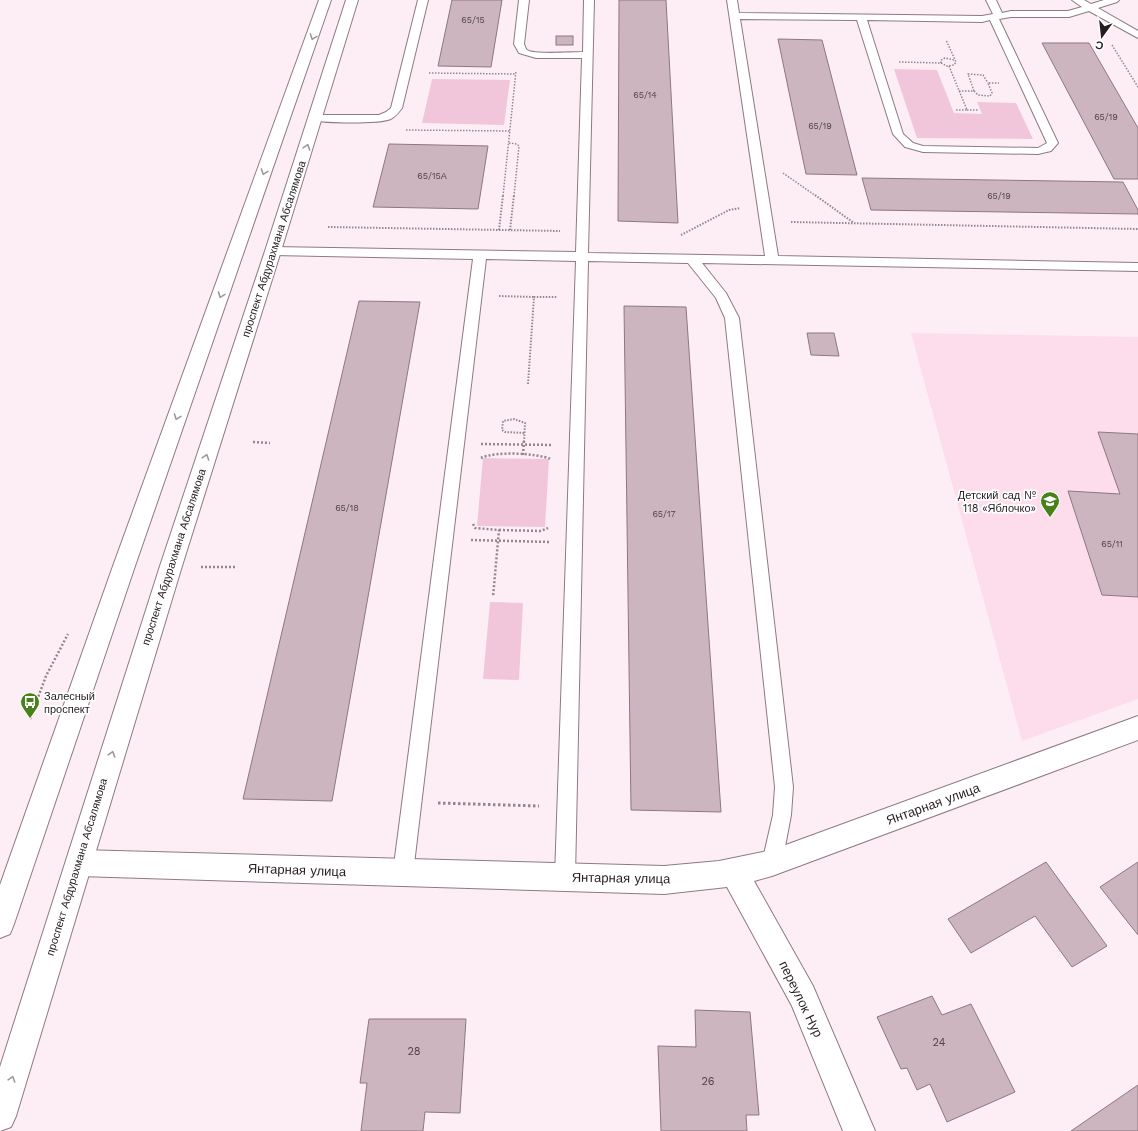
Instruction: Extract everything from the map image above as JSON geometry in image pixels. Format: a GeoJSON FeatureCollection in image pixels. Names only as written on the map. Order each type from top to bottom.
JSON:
{"type":"FeatureCollection","features":[{"type":"Feature","properties":{"kind":"main road"},"geometry":{"type":"LineString","coordinates":[[0,924],[124,566],[325,0]]}},
{"type":"Feature","properties":{"kind":"main road","name":"проспект Абдурахмана Абсалямова"},"geometry":{"type":"LineString","coordinates":[[0,1116],[170,566],[316,118],[352,0]]}},
{"type":"Feature","properties":{"kind":"main road","name":"Янтарная улица"},"geometry":{"type":"LineString","coordinates":[[78,863],[664,880],[697,879],[734,873],[772,863],[1138,728]]}},
{"type":"Feature","properties":{"kind":"main road","name":"переулок Нур"},"geometry":{"type":"LineString","coordinates":[[734,873],[802,996],[858,1131]]}},
{"type":"Feature","properties":{"kind":"lane"},"geometry":{"type":"LineString","coordinates":[[316,118],[375,119],[389,116],[397,108],[423,0]]}},
{"type":"Feature","properties":{"kind":"lane"},"geometry":{"type":"LineString","coordinates":[[524,0],[519,44],[520,48],[524,52],[533,54],[588,55]]}},
{"type":"Feature","properties":{"kind":"lane"},"geometry":{"type":"LineString","coordinates":[[565,877],[589,0]]}},
{"type":"Feature","properties":{"kind":"lane"},"geometry":{"type":"LineString","coordinates":[[732,0],[772,260]]}},
{"type":"Feature","properties":{"kind":"lane"},"geometry":{"type":"LineString","coordinates":[[861,18],[898,134],[902,141],[909,146],[923,150],[1038,151],[1050,148],[1053,143],[1051,137],[1026,84],[991,0]]}},
{"type":"Feature","properties":{"kind":"lane"},"geometry":{"type":"LineString","coordinates":[[1077,0],[1138,35]]}},
{"type":"Feature","properties":{"kind":"lane"},"geometry":{"type":"LineString","coordinates":[[734,16],[982,20],[1011,14],[1069,14],[1114,0]]}},
{"type":"Feature","properties":{"kind":"lane"},"geometry":{"type":"LineString","coordinates":[[273,251],[1138,267]]}},
{"type":"Feature","properties":{"kind":"lane"},"geometry":{"type":"LineString","coordinates":[[403,873],[480,255]]}},
{"type":"Feature","properties":{"kind":"lane"},"geometry":{"type":"LineString","coordinates":[[692,259],[721,296],[732,318],[784,787],[782,815],[772,863]]}},
{"type":"Feature","properties":{"kind":"path"},"geometry":{"type":"LineString","coordinates":[[875,62],[941,63],[949,66],[955,64],[937,19]]}},
{"type":"Feature","properties":{"kind":"path"},"geometry":{"type":"LineString","coordinates":[[1113,42],[1113,45],[1138,87]]}},
{"type":"Feature","properties":{"kind":"path"},"geometry":{"type":"LineString","coordinates":[[499,230],[516,74],[518,62],[524,52]]}},
{"type":"Feature","properties":{"kind":"path"},"geometry":{"type":"LineString","coordinates":[[941,63],[941,60],[945,58],[954,60]]}},
{"type":"Feature","properties":{"kind":"path"},"geometry":{"type":"LineString","coordinates":[[949,66],[967,110]]}},
{"type":"Feature","properties":{"kind":"path"},"geometry":{"type":"LineString","coordinates":[[405,72],[516,74]]}},
{"type":"Feature","properties":{"kind":"path"},"geometry":{"type":"LineString","coordinates":[[968,74],[983,75],[988,83],[992,95],[978,95],[974,91],[968,74]]}},
{"type":"Feature","properties":{"kind":"path"},"geometry":{"type":"LineString","coordinates":[[988,83],[1026,84]]}},
{"type":"Feature","properties":{"kind":"path"},"geometry":{"type":"LineString","coordinates":[[959,91],[974,91]]}},
{"type":"Feature","properties":{"kind":"path"},"geometry":{"type":"LineString","coordinates":[[955,110],[978,110]]}},
{"type":"Feature","properties":{"kind":"path"},"geometry":{"type":"LineString","coordinates":[[399,130],[510,131]]}},
{"type":"Feature","properties":{"kind":"path"},"geometry":{"type":"LineString","coordinates":[[508,143],[517,144],[518,146],[510,230]]}},
{"type":"Feature","properties":{"kind":"path"},"geometry":{"type":"LineString","coordinates":[[756,154],[854,224]]}},
{"type":"Feature","properties":{"kind":"path"},"geometry":{"type":"LineString","coordinates":[[681,236],[732,208],[764,208]]}},
{"type":"Feature","properties":{"kind":"path"},"geometry":{"type":"LineString","coordinates":[[766,222],[1138,229]]}},
{"type":"Feature","properties":{"kind":"path"},"geometry":{"type":"LineString","coordinates":[[328,227],[583,231]]}},
{"type":"Feature","properties":{"kind":"path"},"geometry":{"type":"LineString","coordinates":[[475,295],[581,298]]}},
{"type":"Feature","properties":{"kind":"path"},"geometry":{"type":"LineString","coordinates":[[528,384],[534,296]]}},
{"type":"Feature","properties":{"kind":"path"},"geometry":{"type":"LineString","coordinates":[[523,455],[525,425],[523,420],[504,421],[502,430],[504,432],[524,433]]}},
{"type":"Feature","properties":{"kind":"path"},"geometry":{"type":"LineString","coordinates":[[252,442],[270,443]]}},
{"type":"Feature","properties":{"kind":"path"},"geometry":{"type":"LineString","coordinates":[[457,443],[577,446]]}},
{"type":"Feature","properties":{"kind":"path"},"geometry":{"type":"LineString","coordinates":[[480,460],[483,455],[487,454],[550,457],[552,462]]}},
{"type":"Feature","properties":{"kind":"path"},"geometry":{"type":"LineString","coordinates":[[473,523],[475,528],[499,530],[541,531],[546,530],[549,525]]}},
{"type":"Feature","properties":{"kind":"path"},"geometry":{"type":"LineString","coordinates":[[493,597],[499,530]]}},
{"type":"Feature","properties":{"kind":"path"},"geometry":{"type":"LineString","coordinates":[[444,540],[574,543]]}},
{"type":"Feature","properties":{"kind":"path"},"geometry":{"type":"LineString","coordinates":[[412,802],[567,807]]}},
{"type":"Feature","properties":{"kind":"shaded area"},"geometry":{"type":"Polygon","coordinates":[[[894,69],[937,70],[954,113],[982,114],[977,102],[1016,103],[1033,139],[917,138],[894,69]]]}},
{"type":"Feature","properties":{"kind":"shaded area"},"geometry":{"type":"Polygon","coordinates":[[[432,79],[510,80],[504,125],[422,123],[432,79]]]}},
{"type":"Feature","properties":{"kind":"shaded area","name":"Детский сад № 118 «Яблочко»"},"geometry":{"type":"Polygon","coordinates":[[[911,333],[1138,337],[1138,699],[1022,741],[911,333]]]}},
{"type":"Feature","properties":{"kind":"shaded area"},"geometry":{"type":"Polygon","coordinates":[[[483,458],[549,459],[545,527],[477,526],[483,458]]]}},
{"type":"Feature","properties":{"kind":"shaded area"},"geometry":{"type":"Polygon","coordinates":[[[490,602],[523,603],[519,680],[483,679],[490,602]]]}},
{"type":"Feature","properties":{"kind":"building"},"geometry":{"type":"Polygon","coordinates":[[[452,0],[502,0],[491,67],[438,66],[452,0]]]}},
{"type":"Feature","properties":{"kind":"building"},"geometry":{"type":"Polygon","coordinates":[[[619,0],[666,0],[678,223],[618,221],[619,0]]]}},
{"type":"Feature","properties":{"kind":"building"},"geometry":{"type":"Polygon","coordinates":[[[556,36],[573,36],[573,45],[556,45],[556,36]]]}},
{"type":"Feature","properties":{"kind":"building"},"geometry":{"type":"Polygon","coordinates":[[[778,39],[822,40],[857,175],[806,174],[778,39]]]}},
{"type":"Feature","properties":{"kind":"building"},"geometry":{"type":"Polygon","coordinates":[[[1042,43],[1089,43],[1138,128],[1138,179],[1114,179],[1042,43]]]}},
{"type":"Feature","properties":{"kind":"building"},"geometry":{"type":"Polygon","coordinates":[[[389,144],[488,146],[478,209],[373,207],[389,144]]]}},
{"type":"Feature","properties":{"kind":"building"},"geometry":{"type":"Polygon","coordinates":[[[862,178],[1123,182],[1138,210],[1138,214],[871,210],[862,178]]]}},
{"type":"Feature","properties":{"kind":"building"},"geometry":{"type":"Polygon","coordinates":[[[359,301],[420,302],[332,801],[243,799],[359,301]]]}},
{"type":"Feature","properties":{"kind":"building"},"geometry":{"type":"Polygon","coordinates":[[[624,306],[686,307],[721,812],[631,810],[624,306]]]}},
{"type":"Feature","properties":{"kind":"building"},"geometry":{"type":"Polygon","coordinates":[[[807,333],[834,333],[839,356],[811,355],[807,333]]]}},
{"type":"Feature","properties":{"kind":"building"},"geometry":{"type":"Polygon","coordinates":[[[1098,432],[1138,434],[1138,597],[1102,595],[1068,491],[1120,494],[1098,432]]]}},
{"type":"Feature","properties":{"kind":"building"},"geometry":{"type":"Polygon","coordinates":[[[1046,862],[1107,946],[1072,967],[1035,916],[971,953],[948,919],[1046,862]]]}},
{"type":"Feature","properties":{"kind":"building"},"geometry":{"type":"Polygon","coordinates":[[[1138,862],[1138,935],[1100,887],[1138,862]]]}},
{"type":"Feature","properties":{"kind":"building"},"geometry":{"type":"Polygon","coordinates":[[[932,996],[942,1015],[971,1004],[1015,1092],[947,1122],[930,1084],[917,1090],[907,1068],[901,1069],[877,1017],[932,996]]]}},
{"type":"Feature","properties":{"kind":"building"},"geometry":{"type":"Polygon","coordinates":[[[695,1010],[750,1012],[759,1115],[746,1115],[747,1131],[661,1131],[658,1046],[696,1047],[695,1010]]]}},
{"type":"Feature","properties":{"kind":"building"},"geometry":{"type":"Polygon","coordinates":[[[369,1019],[466,1019],[460,1113],[425,1112],[423,1131],[361,1131],[367,1083],[360,1083],[369,1019]]]}},
{"type":"Feature","properties":{"kind":"building"},"geometry":{"type":"Polygon","coordinates":[[[1138,1085],[1138,1131],[1071,1131],[1138,1085]]]}},
{"type":"Feature","properties":{"kind":"place","name":"Детский сад № 118 «Яблочко»"},"geometry":{"type":"Point","coordinates":[1050,518]}},
{"type":"Feature","properties":{"kind":"place","name":"Залесный проспект"},"geometry":{"type":"Point","coordinates":[30,719]}}]}
